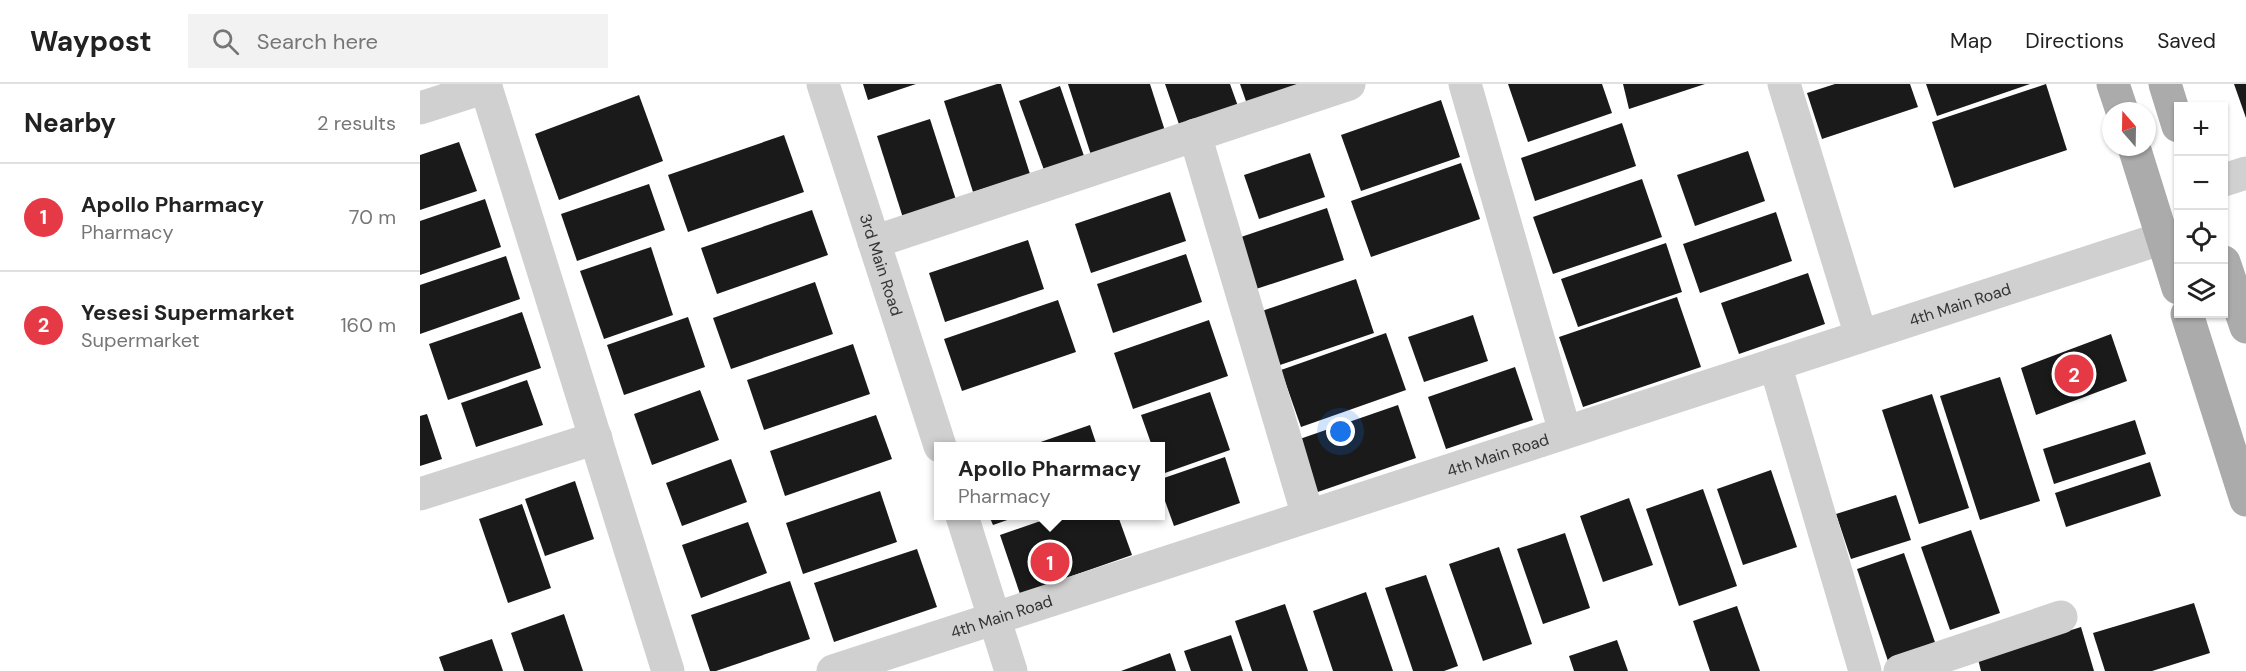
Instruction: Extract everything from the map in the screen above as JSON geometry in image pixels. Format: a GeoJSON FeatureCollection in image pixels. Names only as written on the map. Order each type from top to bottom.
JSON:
{"type":"FeatureCollection","features":[{"type":"Feature","properties":{"kind":"main road"},"geometry":{"type":"LineString","coordinates":[[2113,84],[2119,102]]}},
{"type":"Feature","properties":{"kind":"main road"},"geometry":{"type":"LineString","coordinates":[[2165,84],[2174,113]]}},
{"type":"Feature","properties":{"kind":"main road"},"geometry":{"type":"LineString","coordinates":[[2137,156],[2174,275]]}},
{"type":"Feature","properties":{"kind":"main road"},"geometry":{"type":"LineString","coordinates":[[2224,264],[2246,327]]}},
{"type":"Feature","properties":{"kind":"main road"},"geometry":{"type":"LineString","coordinates":[[2188,318],[2246,500]]}},
{"type":"Feature","properties":{"kind":"street","name":"3rd Main Road"},"geometry":{"type":"LineString","coordinates":[[823,84],[938,442]]}},
{"type":"Feature","properties":{"kind":"street"},"geometry":{"type":"LineString","coordinates":[[874,242],[1349,84]]}},
{"type":"Feature","properties":{"kind":"street"},"geometry":{"type":"LineString","coordinates":[[1465,84],[1565,432]]}},
{"type":"Feature","properties":{"kind":"street"},"geometry":{"type":"LineString","coordinates":[[1784,84],[1861,336]]}},
{"type":"Feature","properties":{"kind":"street"},"geometry":{"type":"LineString","coordinates":[[420,108],[485,85],[668,671]]}},
{"type":"Feature","properties":{"kind":"street"},"geometry":{"type":"LineString","coordinates":[[1195,135],[1308,516]]}},
{"type":"Feature","properties":{"kind":"street"},"geometry":{"type":"LineString","coordinates":[[2228,178],[2246,172]]}},
{"type":"Feature","properties":{"kind":"street","name":"4th Main Road"},"geometry":{"type":"LineString","coordinates":[[833,671],[2163,238]]}},
{"type":"Feature","properties":{"kind":"street"},"geometry":{"type":"LineString","coordinates":[[1775,364],[1865,671]]}},
{"type":"Feature","properties":{"kind":"street"},"geometry":{"type":"LineString","coordinates":[[420,495],[596,438]]}},
{"type":"Feature","properties":{"kind":"street"},"geometry":{"type":"LineString","coordinates":[[963,520],[1011,671]]}},
{"type":"Feature","properties":{"kind":"street"},"geometry":{"type":"LineString","coordinates":[[1900,671],[1963,661],[2061,617]]}},
{"type":"Feature","properties":{"kind":"building"},"geometry":{"type":"Polygon","coordinates":[[[863,84],[916,84],[868,100],[863,84]]]}},
{"type":"Feature","properties":{"kind":"building"},"geometry":{"type":"Polygon","coordinates":[[[1001,84],[1030,174],[973,192],[944,101],[1001,84]]]}},
{"type":"Feature","properties":{"kind":"building"},"geometry":{"type":"Polygon","coordinates":[[[1068,84],[1150,84],[1166,134],[1092,158],[1068,84]]]}},
{"type":"Feature","properties":{"kind":"building"},"geometry":{"type":"Polygon","coordinates":[[[1165,84],[1230,84],[1239,109],[1181,130],[1165,84]]]}},
{"type":"Feature","properties":{"kind":"building"},"geometry":{"type":"Polygon","coordinates":[[[1240,84],[1306,84],[1248,107],[1240,84]]]}},
{"type":"Feature","properties":{"kind":"building"},"geometry":{"type":"Polygon","coordinates":[[[1508,84],[1602,84],[1612,113],[1528,142],[1508,84]]]}},
{"type":"Feature","properties":{"kind":"building"},"geometry":{"type":"Polygon","coordinates":[[[1623,84],[1705,84],[1629,109],[1623,84]]]}},
{"type":"Feature","properties":{"kind":"building"},"geometry":{"type":"Polygon","coordinates":[[[1835,84],[1910,84],[1918,107],[1822,139],[1807,93],[1835,84]]]}},
{"type":"Feature","properties":{"kind":"building"},"geometry":{"type":"Polygon","coordinates":[[[1926,84],[2030,84],[1937,116],[1926,84]]]}},
{"type":"Feature","properties":{"kind":"building"},"geometry":{"type":"Polygon","coordinates":[[[2046,84],[2067,150],[1954,188],[1932,122],[2046,84]]]}},
{"type":"Feature","properties":{"kind":"building"},"geometry":{"type":"Polygon","coordinates":[[[2234,84],[2246,84],[2246,118],[2234,84]]]}},
{"type":"Feature","properties":{"kind":"building"},"geometry":{"type":"Polygon","coordinates":[[[1060,86],[1084,156],[1044,170],[1019,101],[1060,86]]]}},
{"type":"Feature","properties":{"kind":"building"},"geometry":{"type":"Polygon","coordinates":[[[639,95],[663,161],[559,200],[535,134],[639,95]]]}},
{"type":"Feature","properties":{"kind":"building"},"geometry":{"type":"Polygon","coordinates":[[[1441,100],[1460,157],[1361,191],[1341,135],[1441,100]]]}},
{"type":"Feature","properties":{"kind":"building"},"geometry":{"type":"Polygon","coordinates":[[[930,119],[957,203],[904,221],[877,136],[930,119]]]}},
{"type":"Feature","properties":{"kind":"building"},"geometry":{"type":"Polygon","coordinates":[[[1622,123],[1636,166],[1535,201],[1521,158],[1622,123]]]}},
{"type":"Feature","properties":{"kind":"building"},"geometry":{"type":"Polygon","coordinates":[[[784,135],[804,192],[688,232],[668,175],[784,135]]]}},
{"type":"Feature","properties":{"kind":"building"},"geometry":{"type":"Polygon","coordinates":[[[459,142],[477,191],[420,210],[420,155],[459,142]]]}},
{"type":"Feature","properties":{"kind":"building"},"geometry":{"type":"Polygon","coordinates":[[[1748,151],[1765,201],[1695,226],[1677,175],[1748,151]]]}},
{"type":"Feature","properties":{"kind":"building"},"geometry":{"type":"Polygon","coordinates":[[[1310,153],[1325,197],[1259,219],[1244,175],[1310,153]]]}},
{"type":"Feature","properties":{"kind":"building"},"geometry":{"type":"Polygon","coordinates":[[[1461,163],[1480,219],[1371,257],[1351,201],[1461,163]]]}},
{"type":"Feature","properties":{"kind":"building"},"geometry":{"type":"Polygon","coordinates":[[[1642,179],[1662,237],[1553,274],[1533,217],[1642,179]]]}},
{"type":"Feature","properties":{"kind":"building"},"geometry":{"type":"Polygon","coordinates":[[[649,184],[665,230],[577,261],[561,214],[649,184]]]}},
{"type":"Feature","properties":{"kind":"building"},"geometry":{"type":"Polygon","coordinates":[[[1170,192],[1186,241],[1091,273],[1075,224],[1170,192]]]}},
{"type":"Feature","properties":{"kind":"building"},"geometry":{"type":"Polygon","coordinates":[[[485,199],[501,247],[420,275],[420,221],[485,199]]]}},
{"type":"Feature","properties":{"kind":"building"},"geometry":{"type":"Polygon","coordinates":[[[1327,208],[1344,260],[1256,289],[1238,238],[1327,208]]]}},
{"type":"Feature","properties":{"kind":"building"},"geometry":{"type":"Polygon","coordinates":[[[812,210],[828,255],[717,294],[701,248],[812,210]]]}},
{"type":"Feature","properties":{"kind":"building"},"geometry":{"type":"Polygon","coordinates":[[[1776,212],[1792,261],[1700,293],[1683,244],[1776,212]]]}},
{"type":"Feature","properties":{"kind":"building"},"geometry":{"type":"Polygon","coordinates":[[[1028,240],[1044,289],[945,322],[929,273],[1028,240]]]}},
{"type":"Feature","properties":{"kind":"building"},"geometry":{"type":"Polygon","coordinates":[[[1666,243],[1682,292],[1578,327],[1561,279],[1666,243]]]}},
{"type":"Feature","properties":{"kind":"building"},"geometry":{"type":"Polygon","coordinates":[[[651,247],[673,315],[604,339],[580,271],[651,247]]]}},
{"type":"Feature","properties":{"kind":"building"},"geometry":{"type":"Polygon","coordinates":[[[1186,254],[1202,302],[1113,333],[1097,284],[1186,254]]]}},
{"type":"Feature","properties":{"kind":"building"},"geometry":{"type":"Polygon","coordinates":[[[506,256],[520,299],[420,334],[420,285],[506,256]]]}},
{"type":"Feature","properties":{"kind":"building"},"geometry":{"type":"Polygon","coordinates":[[[1808,273],[1825,324],[1739,354],[1721,303],[1808,273]]]}},
{"type":"Feature","properties":{"kind":"building"},"geometry":{"type":"Polygon","coordinates":[[[1356,279],[1374,333],[1280,365],[1262,311],[1356,279]]]}},
{"type":"Feature","properties":{"kind":"building"},"geometry":{"type":"Polygon","coordinates":[[[815,282],[833,334],[731,369],[713,318],[815,282]]]}},
{"type":"Feature","properties":{"kind":"building"},"geometry":{"type":"Polygon","coordinates":[[[1677,297],[1701,367],[1583,407],[1559,337],[1677,297]]]}},
{"type":"Feature","properties":{"kind":"building"},"geometry":{"type":"Polygon","coordinates":[[[1058,300],[1076,352],[962,391],[944,339],[1058,300]]]}},
{"type":"Feature","properties":{"kind":"building"},"geometry":{"type":"Polygon","coordinates":[[[522,312],[541,368],[448,400],[429,344],[522,312]]]}},
{"type":"Feature","properties":{"kind":"building"},"geometry":{"type":"Polygon","coordinates":[[[1473,315],[1488,361],[1424,382],[1408,337],[1473,315]]]}},
{"type":"Feature","properties":{"kind":"building"},"geometry":{"type":"Polygon","coordinates":[[[688,317],[705,367],[624,395],[607,345],[688,317]]]}},
{"type":"Feature","properties":{"kind":"building"},"geometry":{"type":"Polygon","coordinates":[[[1209,320],[1228,376],[1133,409],[1114,353],[1209,320]]]}},
{"type":"Feature","properties":{"kind":"building"},"geometry":{"type":"Polygon","coordinates":[[[1386,333],[1406,390],[1301,427],[1281,370],[1386,333]]]}},
{"type":"Feature","properties":{"kind":"building"},"geometry":{"type":"Polygon","coordinates":[[[2111,334],[2127,381],[2036,415],[2021,368],[2111,334]]]}},
{"type":"Feature","properties":{"kind":"building"},"geometry":{"type":"Polygon","coordinates":[[[853,344],[870,394],[764,430],[747,380],[853,344]]]}},
{"type":"Feature","properties":{"kind":"building"},"geometry":{"type":"Polygon","coordinates":[[[1515,367],[1533,420],[1446,449],[1428,397],[1515,367]]]}},
{"type":"Feature","properties":{"kind":"building"},"geometry":{"type":"Polygon","coordinates":[[[2000,377],[2040,501],[1980,520],[1940,396],[2000,377]]]}},
{"type":"Feature","properties":{"kind":"building"},"geometry":{"type":"Polygon","coordinates":[[[527,380],[543,425],[476,447],[461,403],[527,380]]]}},
{"type":"Feature","properties":{"kind":"building"},"geometry":{"type":"Polygon","coordinates":[[[700,390],[719,440],[652,465],[634,414],[700,390]]]}},
{"type":"Feature","properties":{"kind":"building"},"geometry":{"type":"Polygon","coordinates":[[[1210,392],[1230,450],[1165,473],[1165,442],[1151,442],[1141,415],[1210,392]]]}},
{"type":"Feature","properties":{"kind":"building"},"geometry":{"type":"Polygon","coordinates":[[[1932,394],[1969,508],[1919,524],[1882,410],[1932,394]]]}},
{"type":"Feature","properties":{"kind":"building"},"geometry":{"type":"Polygon","coordinates":[[[1398,405],[1416,458],[1312,494],[1294,441],[1398,405]]]}},
{"type":"Feature","properties":{"kind":"building"},"geometry":{"type":"Polygon","coordinates":[[[427,414],[442,459],[420,466],[420,416],[427,414]]]}},
{"type":"Feature","properties":{"kind":"building"},"geometry":{"type":"Polygon","coordinates":[[[876,415],[892,459],[785,496],[770,451],[876,415]]]}},
{"type":"Feature","properties":{"kind":"building"},"geometry":{"type":"Polygon","coordinates":[[[2135,420],[2146,454],[2054,484],[2043,449],[2135,420]]]}},
{"type":"Feature","properties":{"kind":"building"},"geometry":{"type":"Polygon","coordinates":[[[1090,425],[1096,442],[1041,442],[1090,425]]]}},
{"type":"Feature","properties":{"kind":"building"},"geometry":{"type":"Polygon","coordinates":[[[1225,457],[1240,503],[1174,526],[1165,501],[1165,478],[1225,457]]]}},
{"type":"Feature","properties":{"kind":"building"},"geometry":{"type":"Polygon","coordinates":[[[731,459],[747,502],[682,526],[666,483],[731,459]]]}},
{"type":"Feature","properties":{"kind":"building"},"geometry":{"type":"Polygon","coordinates":[[[2150,462],[2161,496],[2066,527],[2055,493],[2150,462]]]}},
{"type":"Feature","properties":{"kind":"building"},"geometry":{"type":"Polygon","coordinates":[[[1771,470],[1797,547],[1743,565],[1717,489],[1771,470]]]}},
{"type":"Feature","properties":{"kind":"building"},"geometry":{"type":"Polygon","coordinates":[[[575,481],[594,539],[545,556],[525,499],[575,481]]]}},
{"type":"Feature","properties":{"kind":"building"},"geometry":{"type":"Polygon","coordinates":[[[1703,489],[1737,586],[1679,606],[1646,509],[1703,489]]]}},
{"type":"Feature","properties":{"kind":"building"},"geometry":{"type":"Polygon","coordinates":[[[880,491],[897,542],[803,574],[786,523],[880,491]]]}},
{"type":"Feature","properties":{"kind":"building"},"geometry":{"type":"Polygon","coordinates":[[[1896,495],[1911,540],[1851,559],[1836,514],[1896,495]]]}},
{"type":"Feature","properties":{"kind":"building"},"geometry":{"type":"Polygon","coordinates":[[[1629,498],[1653,565],[1603,582],[1580,516],[1629,498]]]}},
{"type":"Feature","properties":{"kind":"building"},"geometry":{"type":"Polygon","coordinates":[[[522,504],[551,588],[508,603],[479,519],[522,504]]]}},
{"type":"Feature","properties":{"kind":"building"},"geometry":{"type":"Polygon","coordinates":[[[991,520],[1007,520],[993,525],[991,520]]]}},
{"type":"Feature","properties":{"kind":"building"},"geometry":{"type":"Polygon","coordinates":[[[1043,520],[1119,520],[1132,555],[1020,594],[1000,535],[1043,520]]]}},
{"type":"Feature","properties":{"kind":"building"},"geometry":{"type":"Polygon","coordinates":[[[748,522],[767,573],[701,598],[682,545],[748,522]]]}},
{"type":"Feature","properties":{"kind":"building"},"geometry":{"type":"Polygon","coordinates":[[[1971,530],[2000,613],[1950,630],[1921,547],[1971,530]]]}},
{"type":"Feature","properties":{"kind":"building"},"geometry":{"type":"Polygon","coordinates":[[[1565,533],[1590,608],[1543,624],[1517,549],[1565,533]]]}},
{"type":"Feature","properties":{"kind":"building"},"geometry":{"type":"Polygon","coordinates":[[[1499,547],[1532,644],[1483,661],[1449,564],[1499,547]]]}},
{"type":"Feature","properties":{"kind":"building"},"geometry":{"type":"Polygon","coordinates":[[[917,549],[937,607],[834,642],[814,583],[917,549]]]}},
{"type":"Feature","properties":{"kind":"building"},"geometry":{"type":"Polygon","coordinates":[[[1904,553],[1937,648],[1889,664],[1857,569],[1904,553]]]}},
{"type":"Feature","properties":{"kind":"building"},"geometry":{"type":"Polygon","coordinates":[[[1426,575],[1458,666],[1444,671],[1413,671],[1385,588],[1426,575]]]}},
{"type":"Feature","properties":{"kind":"building"},"geometry":{"type":"Polygon","coordinates":[[[790,581],[810,639],[716,671],[710,671],[691,615],[790,581]]]}},
{"type":"Feature","properties":{"kind":"building"},"geometry":{"type":"Polygon","coordinates":[[[1366,592],[1393,671],[1333,671],[1313,611],[1366,592]]]}},
{"type":"Feature","properties":{"kind":"building"},"geometry":{"type":"Polygon","coordinates":[[[2194,603],[2210,653],[2152,671],[2105,671],[2093,633],[2194,603]]]}},
{"type":"Feature","properties":{"kind":"building"},"geometry":{"type":"Polygon","coordinates":[[[1285,604],[1308,671],[1252,671],[1235,621],[1285,604]]]}},
{"type":"Feature","properties":{"kind":"building"},"geometry":{"type":"Polygon","coordinates":[[[1737,606],[1760,671],[1710,671],[1693,621],[1737,606]]]}},
{"type":"Feature","properties":{"kind":"building"},"geometry":{"type":"Polygon","coordinates":[[[564,614],[583,671],[524,671],[511,633],[564,614]]]}},
{"type":"Feature","properties":{"kind":"building"},"geometry":{"type":"Polygon","coordinates":[[[2081,627],[2094,671],[1981,671],[1978,659],[2081,627]]]}},
{"type":"Feature","properties":{"kind":"building"},"geometry":{"type":"Polygon","coordinates":[[[1231,635],[1243,671],[1191,671],[1184,651],[1231,635]]]}},
{"type":"Feature","properties":{"kind":"building"},"geometry":{"type":"Polygon","coordinates":[[[492,639],[503,671],[444,671],[439,657],[492,639]]]}},
{"type":"Feature","properties":{"kind":"building"},"geometry":{"type":"Polygon","coordinates":[[[1617,640],[1628,671],[1574,671],[1569,656],[1617,640]]]}},
{"type":"Feature","properties":{"kind":"building"},"geometry":{"type":"Polygon","coordinates":[[[1170,653],[1176,671],[1121,671],[1170,653]]]}},
{"type":"Feature","properties":{"kind":"place","name":"Yesesi Supermarket"},"geometry":{"type":"Point","coordinates":[2074,374]}},
{"type":"Feature","properties":{"kind":"place","name":"Apollo Pharmacy"},"geometry":{"type":"Point","coordinates":[1050,562]}}]}
